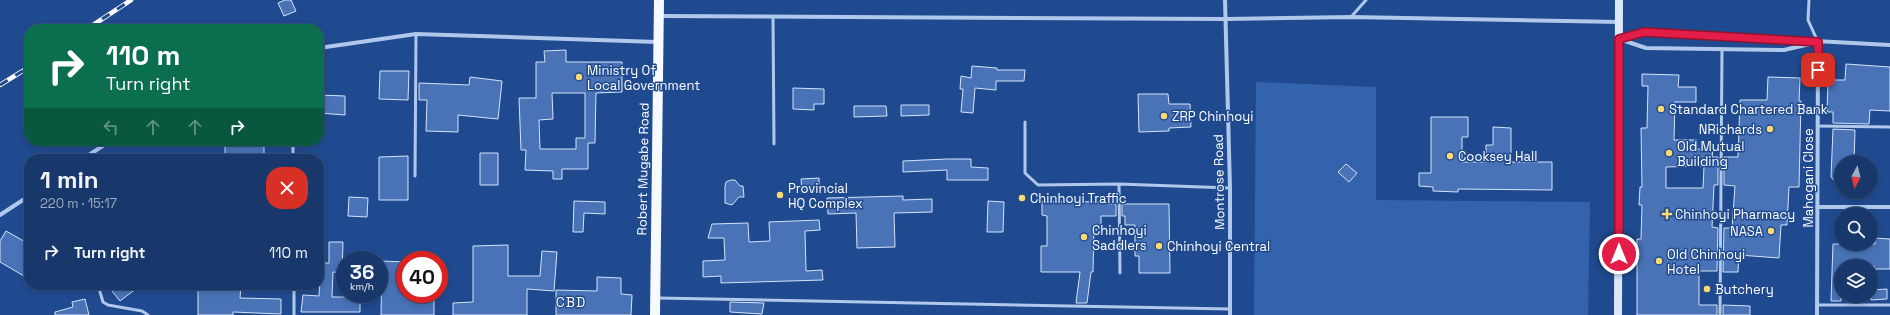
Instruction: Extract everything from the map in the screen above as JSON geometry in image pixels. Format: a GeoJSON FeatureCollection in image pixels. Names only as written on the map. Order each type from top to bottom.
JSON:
{"type":"FeatureCollection","features":[{"type":"Feature","properties":{"kind":"main road","name":"Robert Mugabe Road"},"geometry":{"type":"LineString","coordinates":[[654,315],[657,42],[659,0]]}},
{"type":"Feature","properties":{"kind":"street","name":"Montrose Road"},"geometry":{"type":"LineString","coordinates":[[1225,0],[1230,188],[1230,315]]}},
{"type":"Feature","properties":{"kind":"street"},"geometry":{"type":"LineString","coordinates":[[1618,315],[1620,0]]}},
{"type":"Feature","properties":{"kind":"street"},"geometry":{"type":"LineString","coordinates":[[659,16],[1225,19],[1351,17],[1620,22]]}},
{"type":"Feature","properties":{"kind":"street"},"geometry":{"type":"LineString","coordinates":[[1619,39],[1644,32],[1890,45]]}},
{"type":"Feature","properties":{"kind":"street"},"geometry":{"type":"LineString","coordinates":[[324,47],[416,34],[657,42]]}},
{"type":"Feature","properties":{"kind":"street"},"geometry":{"type":"LineString","coordinates":[[1619,39],[1646,48],[1784,50],[1818,42]]}},
{"type":"Feature","properties":{"kind":"street","name":"Mahogani Close"},"geometry":{"type":"LineString","coordinates":[[1817,315],[1818,42]]}},
{"type":"Feature","properties":{"kind":"street"},"geometry":{"type":"LineString","coordinates":[[90,154],[102,146]]}},
{"type":"Feature","properties":{"kind":"street"},"geometry":{"type":"LineString","coordinates":[[0,215],[24,199]]}},
{"type":"Feature","properties":{"kind":"street"},"geometry":{"type":"LineString","coordinates":[[1818,207],[1890,207]]}},
{"type":"Feature","properties":{"kind":"lane"},"geometry":{"type":"LineString","coordinates":[[1351,17],[1366,0]]}},
{"type":"Feature","properties":{"kind":"lane"},"geometry":{"type":"LineString","coordinates":[[1809,0],[1808,20],[1818,42]]}},
{"type":"Feature","properties":{"kind":"lane"},"geometry":{"type":"LineString","coordinates":[[773,16],[774,144]]}},
{"type":"Feature","properties":{"kind":"lane"},"geometry":{"type":"LineString","coordinates":[[415,176],[416,34]]}},
{"type":"Feature","properties":{"kind":"lane"},"geometry":{"type":"LineString","coordinates":[[1720,315],[1722,49]]}},
{"type":"Feature","properties":{"kind":"lane"},"geometry":{"type":"LineString","coordinates":[[1025,122],[1025,173],[1038,185],[1119,184],[1230,188]]}},
{"type":"Feature","properties":{"kind":"lane"},"geometry":{"type":"LineString","coordinates":[[1818,126],[1890,127]]}},
{"type":"Feature","properties":{"kind":"lane"},"geometry":{"type":"LineString","coordinates":[[1119,184],[1120,273]]}},
{"type":"Feature","properties":{"kind":"lane"},"geometry":{"type":"LineString","coordinates":[[99,290],[103,302],[108,305],[142,310],[148,315]]}},
{"type":"Feature","properties":{"kind":"lane"},"geometry":{"type":"LineString","coordinates":[[294,290],[294,315]]}},
{"type":"Feature","properties":{"kind":"lane"},"geometry":{"type":"LineString","coordinates":[[654,298],[1230,308]]}},
{"type":"Feature","properties":{"kind":"lane"},"geometry":{"type":"LineString","coordinates":[[1817,305],[1890,305]]}},
{"type":"Feature","properties":{"kind":"shaded area"},"geometry":{"type":"Polygon","coordinates":[[[1256,82],[1376,87],[1376,200],[1590,202],[1588,315],[1254,315],[1256,82]]]}},
{"type":"Feature","properties":{"kind":"building"},"geometry":{"type":"Polygon","coordinates":[[[285,0],[291,0],[296,11],[284,16],[278,3],[285,0]]]}},
{"type":"Feature","properties":{"kind":"building"},"geometry":{"type":"Polygon","coordinates":[[[566,50],[566,62],[622,62],[622,92],[596,93],[595,143],[588,143],[588,169],[562,169],[562,179],[553,179],[553,171],[525,170],[526,150],[521,150],[519,98],[536,98],[536,62],[545,62],[544,51],[566,50]],[[552,93],[553,119],[539,120],[540,149],[576,149],[576,138],[585,138],[585,93],[552,93]]]}},
{"type":"Feature","properties":{"kind":"building"},"geometry":{"type":"Polygon","coordinates":[[[1846,64],[1890,67],[1890,111],[1870,110],[1869,124],[1833,123],[1833,112],[1827,112],[1828,80],[1845,80],[1846,64]]]}},
{"type":"Feature","properties":{"kind":"building"},"geometry":{"type":"Polygon","coordinates":[[[972,66],[997,68],[997,70],[1025,70],[1024,81],[996,81],[996,90],[975,88],[973,113],[961,112],[963,89],[960,89],[961,76],[971,78],[972,66]]]}},
{"type":"Feature","properties":{"kind":"building"},"geometry":{"type":"Polygon","coordinates":[[[380,71],[409,71],[408,100],[379,99],[380,71]]]}},
{"type":"Feature","properties":{"kind":"building"},"geometry":{"type":"Polygon","coordinates":[[[1642,74],[1679,75],[1678,87],[1696,87],[1696,102],[1675,102],[1674,140],[1697,140],[1697,149],[1713,150],[1712,157],[1718,157],[1718,185],[1714,185],[1712,227],[1718,228],[1717,271],[1699,271],[1699,305],[1717,305],[1717,315],[1637,315],[1637,239],[1641,239],[1642,205],[1639,205],[1640,187],[1642,187],[1641,128],[1647,128],[1648,86],[1642,86],[1642,74]],[[1704,166],[1666,167],[1666,188],[1703,188],[1704,166]]]}},
{"type":"Feature","properties":{"kind":"building"},"geometry":{"type":"Polygon","coordinates":[[[470,77],[502,81],[498,119],[458,115],[458,132],[426,131],[427,100],[419,100],[419,83],[469,85],[470,77]]]}},
{"type":"Feature","properties":{"kind":"building"},"geometry":{"type":"Polygon","coordinates":[[[1768,77],[1800,78],[1799,101],[1801,101],[1799,187],[1789,187],[1787,225],[1781,225],[1779,258],[1739,255],[1738,272],[1723,272],[1724,228],[1732,228],[1735,186],[1724,185],[1724,157],[1738,157],[1740,100],[1767,100],[1768,77]]]}},
{"type":"Feature","properties":{"kind":"building"},"geometry":{"type":"Polygon","coordinates":[[[793,88],[824,89],[824,104],[814,104],[814,110],[793,109],[793,88]]]}},
{"type":"Feature","properties":{"kind":"building","name":"ZRP Chinhoyi"},"geometry":{"type":"Polygon","coordinates":[[[1138,94],[1168,94],[1169,104],[1190,104],[1191,127],[1169,128],[1169,131],[1139,132],[1138,94]]]}},
{"type":"Feature","properties":{"kind":"building"},"geometry":{"type":"Polygon","coordinates":[[[324,95],[345,96],[345,115],[324,113],[324,95]]]}},
{"type":"Feature","properties":{"kind":"building"},"geometry":{"type":"Polygon","coordinates":[[[901,105],[929,105],[929,115],[901,116],[901,105]]]}},
{"type":"Feature","properties":{"kind":"building"},"geometry":{"type":"Polygon","coordinates":[[[854,106],[886,106],[887,116],[854,117],[854,106]]]}},
{"type":"Feature","properties":{"kind":"building"},"geometry":{"type":"Polygon","coordinates":[[[1431,117],[1468,117],[1468,137],[1462,137],[1462,162],[1486,162],[1486,145],[1493,145],[1493,127],[1511,128],[1511,162],[1552,162],[1552,190],[1458,189],[1458,192],[1433,191],[1433,187],[1419,186],[1419,173],[1431,173],[1431,117]]]}},
{"type":"Feature","properties":{"kind":"building"},"geometry":{"type":"Polygon","coordinates":[[[1833,129],[1855,130],[1854,155],[1834,155],[1834,180],[1831,177],[1833,129]]]}},
{"type":"Feature","properties":{"kind":"building"},"geometry":{"type":"Polygon","coordinates":[[[225,146],[264,146],[264,154],[225,154],[225,146]]]}},
{"type":"Feature","properties":{"kind":"building"},"geometry":{"type":"Polygon","coordinates":[[[480,153],[498,153],[498,185],[480,185],[480,153]]]}},
{"type":"Feature","properties":{"kind":"building"},"geometry":{"type":"Polygon","coordinates":[[[408,156],[408,200],[379,200],[379,157],[408,156]]]}},
{"type":"Feature","properties":{"kind":"building"},"geometry":{"type":"Polygon","coordinates":[[[971,159],[971,167],[988,168],[988,180],[947,180],[947,170],[903,172],[903,161],[971,159]]]}},
{"type":"Feature","properties":{"kind":"building"},"geometry":{"type":"Polygon","coordinates":[[[1346,164],[1357,173],[1349,182],[1338,172],[1346,164]]]}},
{"type":"Feature","properties":{"kind":"building"},"geometry":{"type":"Polygon","coordinates":[[[819,178],[819,191],[802,192],[801,179],[819,178]]]}},
{"type":"Feature","properties":{"kind":"building"},"geometry":{"type":"Polygon","coordinates":[[[735,180],[740,186],[743,186],[744,197],[739,197],[732,205],[725,203],[726,182],[735,180]]]}},
{"type":"Feature","properties":{"kind":"building"},"geometry":{"type":"Polygon","coordinates":[[[903,196],[903,200],[932,199],[932,212],[894,213],[895,247],[857,248],[856,213],[828,214],[827,198],[903,196]]]}},
{"type":"Feature","properties":{"kind":"building"},"geometry":{"type":"Polygon","coordinates":[[[349,197],[368,198],[367,217],[348,216],[349,197]]]}},
{"type":"Feature","properties":{"kind":"building"},"geometry":{"type":"Polygon","coordinates":[[[574,201],[605,202],[605,214],[584,213],[583,232],[573,232],[574,201]]]}},
{"type":"Feature","properties":{"kind":"building"},"geometry":{"type":"Polygon","coordinates":[[[988,201],[1004,202],[1003,232],[987,232],[988,201]]]}},
{"type":"Feature","properties":{"kind":"building"},"geometry":{"type":"Polygon","coordinates":[[[1042,201],[1107,202],[1107,204],[1116,204],[1116,216],[1101,216],[1101,230],[1094,230],[1093,272],[1091,272],[1087,303],[1076,303],[1080,272],[1041,272],[1041,246],[1047,246],[1047,216],[1042,215],[1042,201]]]}},
{"type":"Feature","properties":{"kind":"building"},"geometry":{"type":"Polygon","coordinates":[[[1122,204],[1169,204],[1170,273],[1139,273],[1139,256],[1135,256],[1135,225],[1125,225],[1125,216],[1122,216],[1122,204]]]}},
{"type":"Feature","properties":{"kind":"building"},"geometry":{"type":"Polygon","coordinates":[[[819,220],[820,230],[805,231],[806,271],[822,270],[823,280],[721,283],[721,276],[703,277],[703,261],[725,260],[724,238],[708,238],[712,224],[748,223],[749,242],[770,241],[769,222],[819,220]]]}},
{"type":"Feature","properties":{"kind":"building"},"geometry":{"type":"Polygon","coordinates":[[[6,231],[24,241],[24,276],[0,262],[0,241],[6,231]]]}},
{"type":"Feature","properties":{"kind":"building"},"geometry":{"type":"Polygon","coordinates":[[[1878,238],[1890,239],[1890,269],[1878,269],[1878,259],[1834,259],[1834,301],[1831,301],[1833,244],[1834,251],[1878,251],[1878,238]]]}},
{"type":"Feature","properties":{"kind":"building"},"geometry":{"type":"Polygon","coordinates":[[[329,242],[343,242],[343,251],[336,251],[336,272],[333,272],[332,297],[336,297],[336,303],[360,303],[360,312],[301,312],[303,295],[319,296],[319,290],[324,290],[324,263],[329,263],[329,242]]]}},
{"type":"Feature","properties":{"kind":"building"},"geometry":{"type":"Polygon","coordinates":[[[508,245],[508,276],[540,276],[542,251],[557,252],[554,291],[527,289],[527,315],[453,315],[453,303],[473,302],[473,246],[508,245]]]}},
{"type":"Feature","properties":{"kind":"building"},"geometry":{"type":"Polygon","coordinates":[[[388,261],[396,262],[396,303],[434,303],[434,315],[381,315],[381,303],[388,303],[388,261]]]}},
{"type":"Feature","properties":{"kind":"building"},"geometry":{"type":"Polygon","coordinates":[[[597,277],[621,278],[621,294],[632,295],[631,315],[556,315],[556,290],[597,291],[597,277]]]}},
{"type":"Feature","properties":{"kind":"building"},"geometry":{"type":"Polygon","coordinates":[[[1887,289],[1887,299],[1878,300],[1878,290],[1887,289]]]}},
{"type":"Feature","properties":{"kind":"building"},"geometry":{"type":"Polygon","coordinates":[[[111,290],[134,290],[120,301],[111,290]]]}},
{"type":"Feature","properties":{"kind":"building"},"geometry":{"type":"Polygon","coordinates":[[[198,290],[241,290],[240,298],[281,299],[281,314],[233,312],[233,315],[198,315],[198,290]]]}},
{"type":"Feature","properties":{"kind":"building"},"geometry":{"type":"Polygon","coordinates":[[[85,299],[89,315],[55,315],[55,312],[73,307],[72,302],[85,299]]]}},
{"type":"Feature","properties":{"kind":"building"},"geometry":{"type":"Polygon","coordinates":[[[730,302],[764,303],[762,314],[730,312],[730,302]]]}},
{"type":"Feature","properties":{"kind":"building"},"geometry":{"type":"Polygon","coordinates":[[[1723,305],[1750,306],[1750,315],[1723,315],[1723,305]]]}},
{"type":"Feature","properties":{"kind":"railway"},"geometry":{"type":"LineString","coordinates":[[95,24],[131,0]]}},
{"type":"Feature","properties":{"kind":"railway"},"geometry":{"type":"LineString","coordinates":[[0,85],[24,70]]}},
{"type":"Feature","properties":{"kind":"place","name":"Ministry Of Local Government"},"geometry":{"type":"Point","coordinates":[579,77]}},
{"type":"Feature","properties":{"kind":"place","name":"Standard Chartered Bank"},"geometry":{"type":"Point","coordinates":[1661,109]}},
{"type":"Feature","properties":{"kind":"place","name":"ZRP Chinhoyi"},"geometry":{"type":"Point","coordinates":[1164,116]}},
{"type":"Feature","properties":{"kind":"place","name":"NRichards"},"geometry":{"type":"Point","coordinates":[1770,129]}},
{"type":"Feature","properties":{"kind":"place","name":"Old Mutual Building"},"geometry":{"type":"Point","coordinates":[1669,153]}},
{"type":"Feature","properties":{"kind":"place","name":"Cooksey Hall"},"geometry":{"type":"Point","coordinates":[1450,156]}},
{"type":"Feature","properties":{"kind":"place","name":"Provincial HQ Complex"},"geometry":{"type":"Point","coordinates":[780,195]}},
{"type":"Feature","properties":{"kind":"place","name":"Chinhoyi Traffic"},"geometry":{"type":"Point","coordinates":[1022,198]}},
{"type":"Feature","properties":{"kind":"place","name":"Chinhoyi Pharmacy"},"geometry":{"type":"Point","coordinates":[1667,214]}},
{"type":"Feature","properties":{"kind":"place","name":"NASA"},"geometry":{"type":"Point","coordinates":[1771,231]}},
{"type":"Feature","properties":{"kind":"place","name":"Chinhoyi Saddlers"},"geometry":{"type":"Point","coordinates":[1084,237]}},
{"type":"Feature","properties":{"kind":"place","name":"Chinhoyi Central"},"geometry":{"type":"Point","coordinates":[1159,246]}},
{"type":"Feature","properties":{"kind":"place","name":"Old Chinhoyi Hotel"},"geometry":{"type":"Point","coordinates":[1659,261]}},
{"type":"Feature","properties":{"kind":"place","name":"Butchery"},"geometry":{"type":"Point","coordinates":[1707,289]}},
{"type":"Feature","properties":{"kind":"district","name":"CBD"},"geometry":{"type":"Point","coordinates":[571,302]}},
{"type":"Feature","properties":{"kind":"route"},"geometry":{"type":"LineString","coordinates":[[1619,254],[1619,39],[1644,32],[1818,42],[1818,70]]}}]}
